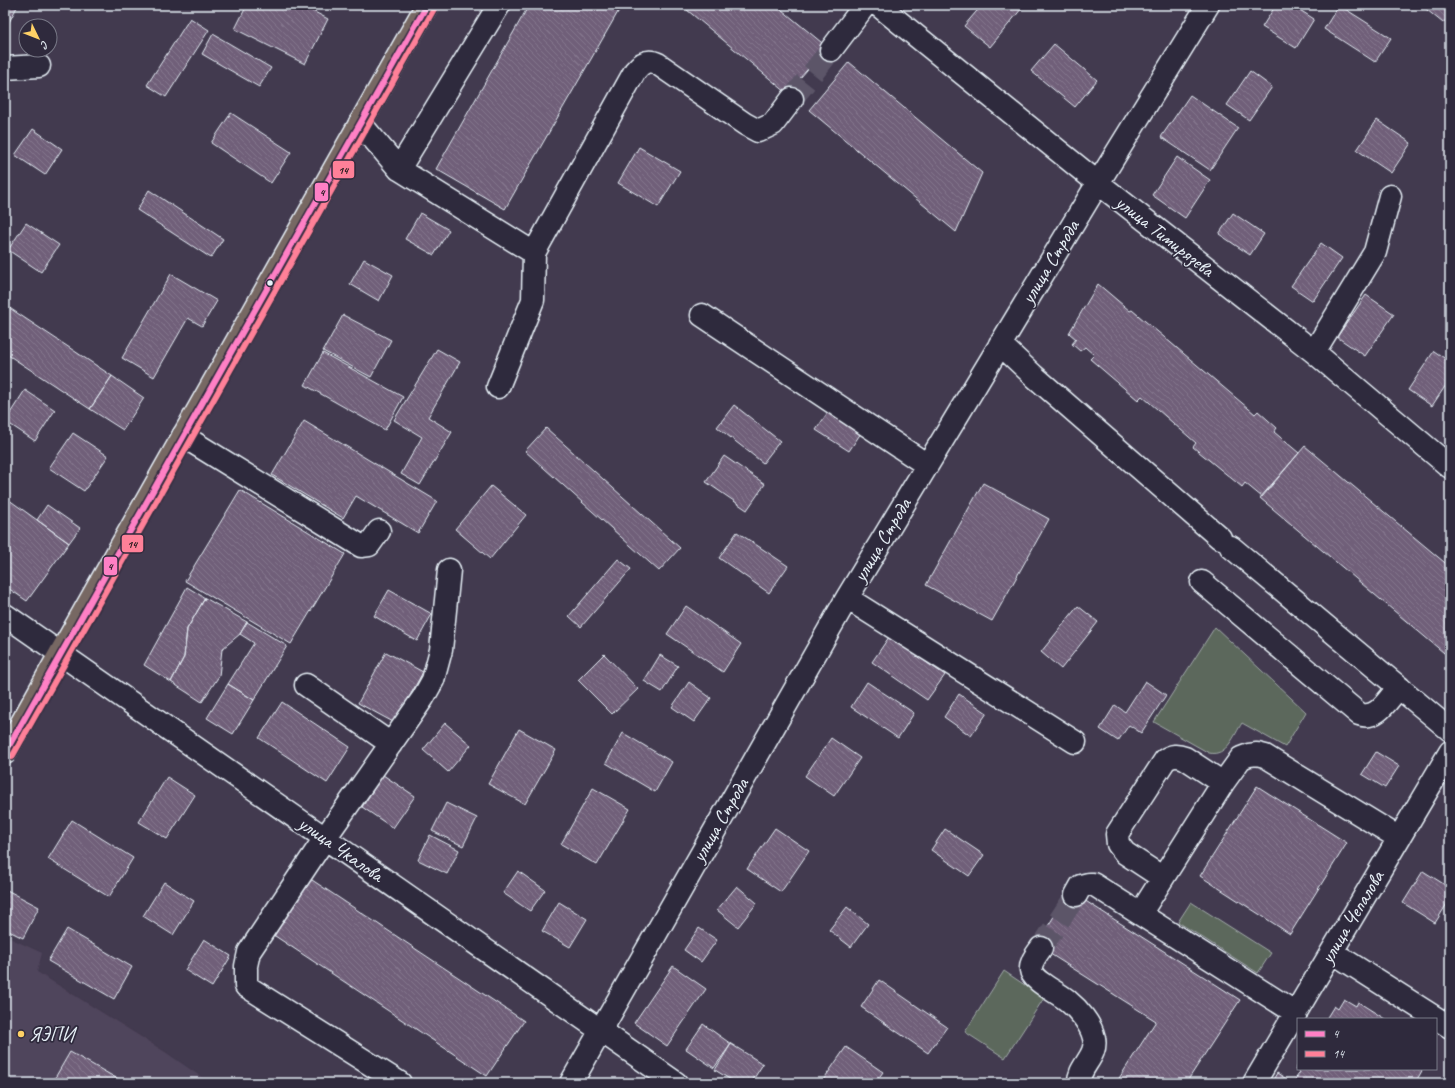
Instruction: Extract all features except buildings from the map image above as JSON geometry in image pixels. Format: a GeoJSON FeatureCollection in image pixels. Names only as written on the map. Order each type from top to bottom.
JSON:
{"type":"FeatureCollection","features":[{"type":"Feature","properties":{"kind":"main road"},"geometry":{"type":"LineString","coordinates":[[5,753],[427,5]]}},
{"type":"Feature","properties":{"kind":"street"},"geometry":{"type":"LineString","coordinates":[[399,169],[499,5]]}},
{"type":"Feature","properties":{"kind":"street"},"geometry":{"type":"LineString","coordinates":[[831,50],[865,5]]}},
{"type":"Feature","properties":{"kind":"street","name":"улица Тимирязева"},"geometry":{"type":"LineString","coordinates":[[878,5],[1098,183],[1314,352],[1450,467]]}},
{"type":"Feature","properties":{"kind":"street","name":"улица Строда"},"geometry":{"type":"LineString","coordinates":[[571,1083],[847,598],[1098,183],[1208,5]]}},
{"type":"Feature","properties":{"kind":"street"},"geometry":{"type":"LineString","coordinates":[[498,387],[533,300],[534,253],[635,71],[641,63],[646,61],[658,64],[745,124],[758,131],[773,124],[792,100]]}},
{"type":"Feature","properties":{"kind":"street"},"geometry":{"type":"LineString","coordinates":[[5,68],[39,66]]}},
{"type":"Feature","properties":{"kind":"street"},"geometry":{"type":"LineString","coordinates":[[360,123],[399,169],[534,253]]}},
{"type":"Feature","properties":{"kind":"street"},"geometry":{"type":"LineString","coordinates":[[1314,352],[1375,252],[1390,196]]}},
{"type":"Feature","properties":{"kind":"street"},"geometry":{"type":"LineString","coordinates":[[702,315],[927,465]]}},
{"type":"Feature","properties":{"kind":"street"},"geometry":{"type":"LineString","coordinates":[[1000,344],[1040,381],[1226,542],[1450,730]]}},
{"type":"Feature","properties":{"kind":"street"},"geometry":{"type":"LineString","coordinates":[[183,436],[361,546],[369,545],[378,531]]}},
{"type":"Feature","properties":{"kind":"street"},"geometry":{"type":"LineString","coordinates":[[400,1083],[246,986],[246,966],[249,952],[325,838],[423,698],[433,680],[441,650],[450,570]]}},
{"type":"Feature","properties":{"kind":"street"},"geometry":{"type":"LineString","coordinates":[[1202,582],[1359,714],[1364,716],[1373,715],[1399,687]]}},
{"type":"Feature","properties":{"kind":"street"},"geometry":{"type":"LineString","coordinates":[[847,598],[1075,742]]}},
{"type":"Feature","properties":{"kind":"street","name":"улица Чкалова"},"geometry":{"type":"LineString","coordinates":[[5,615],[676,1083]]}},
{"type":"Feature","properties":{"kind":"street"},"geometry":{"type":"LineString","coordinates":[[306,685],[391,744]]}},
{"type":"Feature","properties":{"kind":"street","name":"улица Чепалова"},"geometry":{"type":"LineString","coordinates":[[1254,1083],[1450,752]]}},
{"type":"Feature","properties":{"kind":"street"},"geometry":{"type":"LineString","coordinates":[[1140,914],[1241,758],[1249,755],[1257,754],[1265,756],[1399,838]]}},
{"type":"Feature","properties":{"kind":"street"},"geometry":{"type":"LineString","coordinates":[[1163,878],[1124,853],[1118,844],[1117,834],[1165,760],[1170,757],[1179,756],[1185,758],[1224,783]]}},
{"type":"Feature","properties":{"kind":"street"},"geometry":{"type":"LineString","coordinates":[[1076,895],[1081,886],[1093,884],[1296,1013]]}},
{"type":"Feature","properties":{"kind":"street"},"geometry":{"type":"LineString","coordinates":[[1041,948],[1031,964],[1030,969],[1033,976],[1068,1001],[1082,1016],[1094,1036],[1095,1043],[1093,1053],[1081,1073],[1079,1083]]}},
{"type":"Feature","properties":{"kind":"street"},"geometry":{"type":"LineString","coordinates":[[1332,952],[1436,1018]]}},
{"type":"Feature","properties":{"kind":"street"},"geometry":{"type":"LineString","coordinates":[[1437,1019],[1450,1027]]}},
{"type":"Feature","properties":{"kind":"shaded area"},"geometry":{"type":"Polygon","coordinates":[[[5,936],[42,953],[37,972],[165,1052],[210,1083],[5,1083],[5,936]]]}},
{"type":"Feature","properties":{"kind":"green space"},"geometry":{"type":"Polygon","coordinates":[[[1215,627],[1306,712],[1285,747],[1242,723],[1233,739],[1221,752],[1209,753],[1154,722],[1215,627]]]}},
{"type":"Feature","properties":{"kind":"green space"},"geometry":{"type":"Polygon","coordinates":[[[1191,902],[1271,953],[1258,973],[1178,922],[1191,902]]]}},
{"type":"Feature","properties":{"kind":"green space"},"geometry":{"type":"Polygon","coordinates":[[[1004,971],[1044,998],[1005,1058],[965,1032],[1004,971]]]}},
{"type":"Feature","properties":{"kind":"tunnel"},"geometry":{"type":"LineString","coordinates":[[792,99],[831,50]]}},
{"type":"Feature","properties":{"kind":"tunnel"},"geometry":{"type":"LineString","coordinates":[[1041,948],[1076,895]]}},
{"type":"Feature","properties":{"kind":"transit line","name":"4"},"geometry":{"type":"LineString","coordinates":[[5,753],[427,5]]}},
{"type":"Feature","properties":{"kind":"transit line","name":"14"},"geometry":{"type":"LineString","coordinates":[[12,757],[434,9]]}},
{"type":"Feature","properties":{"kind":"place","name":"ЯЭПИ"},"geometry":{"type":"Point","coordinates":[21,1034]}}]}
